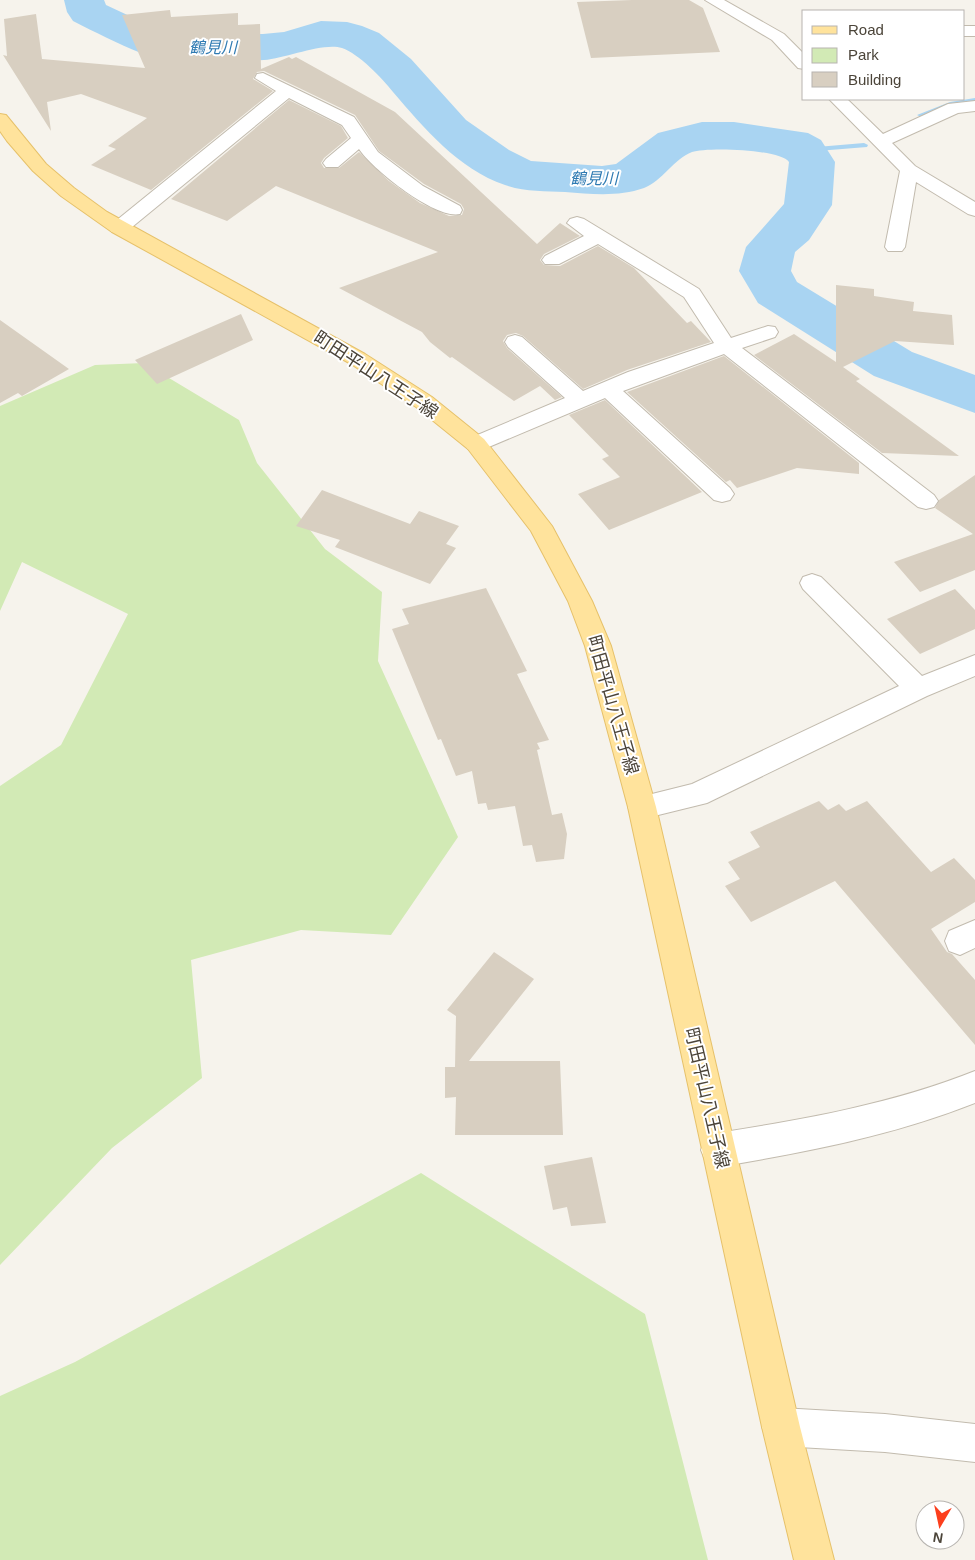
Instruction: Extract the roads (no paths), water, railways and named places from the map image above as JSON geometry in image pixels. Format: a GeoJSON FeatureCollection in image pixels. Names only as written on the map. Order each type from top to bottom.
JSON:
{"type":"FeatureCollection","features":[{"type":"Feature","properties":{"kind":"main road","name":"町田平山八王子線"},"geometry":{"type":"LineString","coordinates":[[0,119],[30,160],[52,182],[119,228],[358,358],[424,402],[476,444],[540,526],[580,601],[598,646],[642,807],[781,1427],[814,1560]]}},
{"type":"Feature","properties":{"kind":"street"},"geometry":{"type":"LineString","coordinates":[[713,0],[778,38],[802,62]]}},
{"type":"Feature","properties":{"kind":"street"},"geometry":{"type":"LineString","coordinates":[[778,38],[802,36]]}},
{"type":"Feature","properties":{"kind":"street"},"geometry":{"type":"LineString","coordinates":[[263,78],[348,121],[372,156],[416,190],[453,210]]}},
{"type":"Feature","properties":{"kind":"street"},"geometry":{"type":"LineString","coordinates":[[119,228],[288,90]]}},
{"type":"Feature","properties":{"kind":"street"},"geometry":{"type":"LineString","coordinates":[[839,100],[909,170],[975,210]]}},
{"type":"Feature","properties":{"kind":"street"},"geometry":{"type":"LineString","coordinates":[[881,142],[954,108],[975,106]]}},
{"type":"Feature","properties":{"kind":"street"},"geometry":{"type":"LineString","coordinates":[[332,163],[360,139]]}},
{"type":"Feature","properties":{"kind":"street"},"geometry":{"type":"LineString","coordinates":[[895,247],[909,170]]}},
{"type":"Feature","properties":{"kind":"street"},"geometry":{"type":"LineString","coordinates":[[577,223],[692,293],[725,345],[926,501]]}},
{"type":"Feature","properties":{"kind":"street"},"geometry":{"type":"LineString","coordinates":[[552,260],[598,236]]}},
{"type":"Feature","properties":{"kind":"street"},"geometry":{"type":"LineString","coordinates":[[476,444],[607,388],[725,345],[768,332]]}},
{"type":"Feature","properties":{"kind":"street"},"geometry":{"type":"LineString","coordinates":[[515,342],[580,400]]}},
{"type":"Feature","properties":{"kind":"street"},"geometry":{"type":"LineString","coordinates":[[607,388],[722,494]]}},
{"type":"Feature","properties":{"kind":"street"},"geometry":{"type":"LineString","coordinates":[[812,583],[918,689]]}},
{"type":"Feature","properties":{"kind":"street"},"geometry":{"type":"LineString","coordinates":[[642,807],[697,795],[918,689],[975,665]]}},
{"type":"Feature","properties":{"kind":"street"},"geometry":{"type":"LineString","coordinates":[[718,1150],[805,1136],[939,1102],[975,1087]]}},
{"type":"Feature","properties":{"kind":"street"},"geometry":{"type":"LineString","coordinates":[[781,1427],[885,1433],[975,1443]]}},
{"type":"Feature","properties":{"kind":"waterway","name":"鶴見川"},"geometry":{"type":"LineString","coordinates":[[84,0],[87,12],[157,45],[190,48],[263,47],[288,44],[321,34],[347,35],[364,42],[396,68],[450,130],[492,160],[521,175],[602,180],[629,177],[674,143],[702,136],[734,136],[792,143],[805,150],[812,162],[808,205],[791,229],[771,247],[765,271],[776,292],[893,364],[975,395]]}},
{"type":"Feature","properties":{"kind":"waterway"},"geometry":{"type":"LineString","coordinates":[[921,115],[952,103],[975,100]]}},
{"type":"Feature","properties":{"kind":"waterway"},"geometry":{"type":"LineString","coordinates":[[805,150],[864,145]]}}]}
